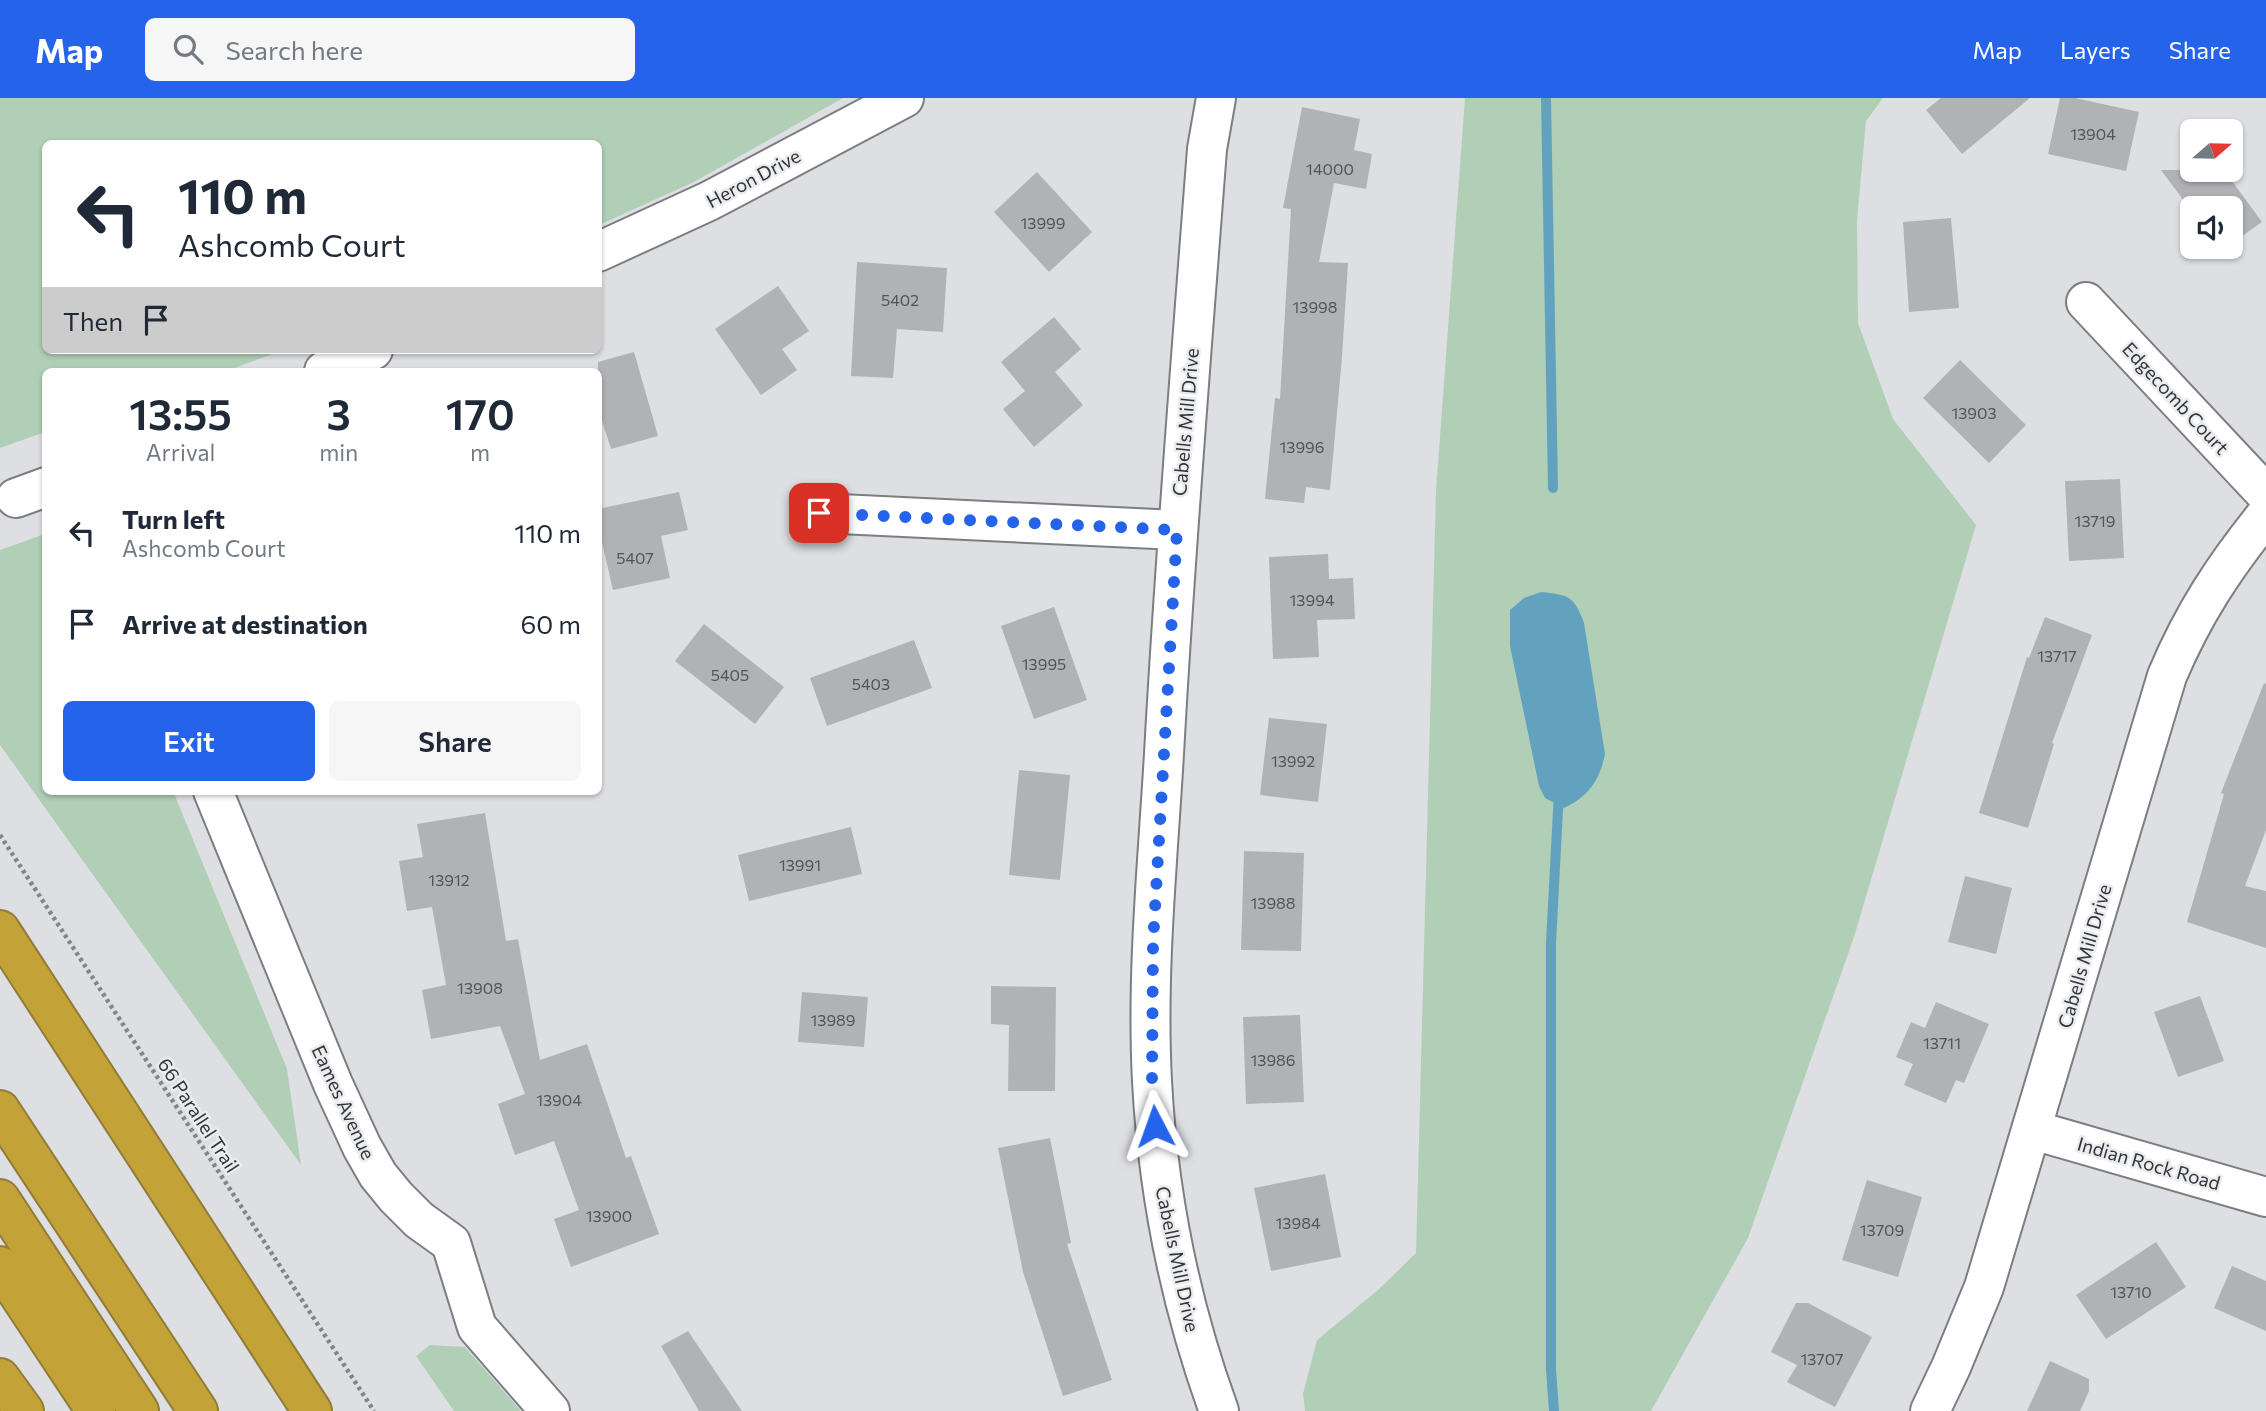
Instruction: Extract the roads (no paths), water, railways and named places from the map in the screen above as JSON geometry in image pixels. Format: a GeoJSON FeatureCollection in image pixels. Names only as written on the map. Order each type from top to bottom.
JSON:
{"type":"FeatureCollection","features":[{"type":"Feature","properties":{"kind":"highway"},"geometry":{"type":"LineString","coordinates":[[0,930],[312,1411]]}},
{"type":"Feature","properties":{"kind":"highway"},"geometry":{"type":"LineString","coordinates":[[0,1110],[198,1411]]}},
{"type":"Feature","properties":{"kind":"highway"},"geometry":{"type":"LineString","coordinates":[[0,1199],[139,1411]]}},
{"type":"Feature","properties":{"kind":"highway"},"geometry":{"type":"LineString","coordinates":[[0,1266],[96,1411]]}},
{"type":"Feature","properties":{"kind":"highway"},"geometry":{"type":"LineString","coordinates":[[0,1378],[24,1411]]}},
{"type":"Feature","properties":{"kind":"street","name":"Heron Drive"},"geometry":{"type":"LineString","coordinates":[[602,250],[709,201],[904,98]]}},
{"type":"Feature","properties":{"kind":"street","name":"Cabells Mill Drive"},"geometry":{"type":"LineString","coordinates":[[1216,98],[1207,149],[1177,530],[1153,943],[1152,1078],[1166,1215],[1180,1286],[1196,1349],[1219,1411]]}},
{"type":"Feature","properties":{"kind":"street","name":"Edgecomb Court"},"geometry":{"type":"LineString","coordinates":[[2085,302],[2266,494]]}},
{"type":"Feature","properties":{"kind":"street"},"geometry":{"type":"LineString","coordinates":[[331,368],[364,354]]}},
{"type":"Feature","properties":{"kind":"street"},"geometry":{"type":"LineString","coordinates":[[819,513],[1177,530]]}},
{"type":"Feature","properties":{"kind":"street","name":"Cabells Mill Drive"},"geometry":{"type":"LineString","coordinates":[[1930,1411],[1984,1287],[2167,676],[2187,629],[2209,590],[2266,515]]}},
{"type":"Feature","properties":{"kind":"street","name":"Eames Avenue"},"geometry":{"type":"LineString","coordinates":[[215,795],[333,1084],[362,1147],[378,1175],[396,1197],[419,1220],[451,1243],[477,1327],[550,1411]]}},
{"type":"Feature","properties":{"kind":"street","name":"Indian Rock Road"},"geometry":{"type":"LineString","coordinates":[[2033,1130],[2266,1197]]}},
{"type":"Feature","properties":{"kind":"water"},"geometry":{"type":"Polygon","coordinates":[[[1541,592],[1569,598],[1577,607],[1584,623],[1605,754],[1592,787],[1580,799],[1564,808],[1545,798],[1539,786],[1510,646],[1510,610],[1524,598],[1541,592]]]}},
{"type":"Feature","properties":{"kind":"waterway"},"geometry":{"type":"LineString","coordinates":[[1546,98],[1553,488]]}},
{"type":"Feature","properties":{"kind":"waterway"},"geometry":{"type":"LineString","coordinates":[[1554,1411],[1551,1370],[1551,943],[1559,791]]}}]}
